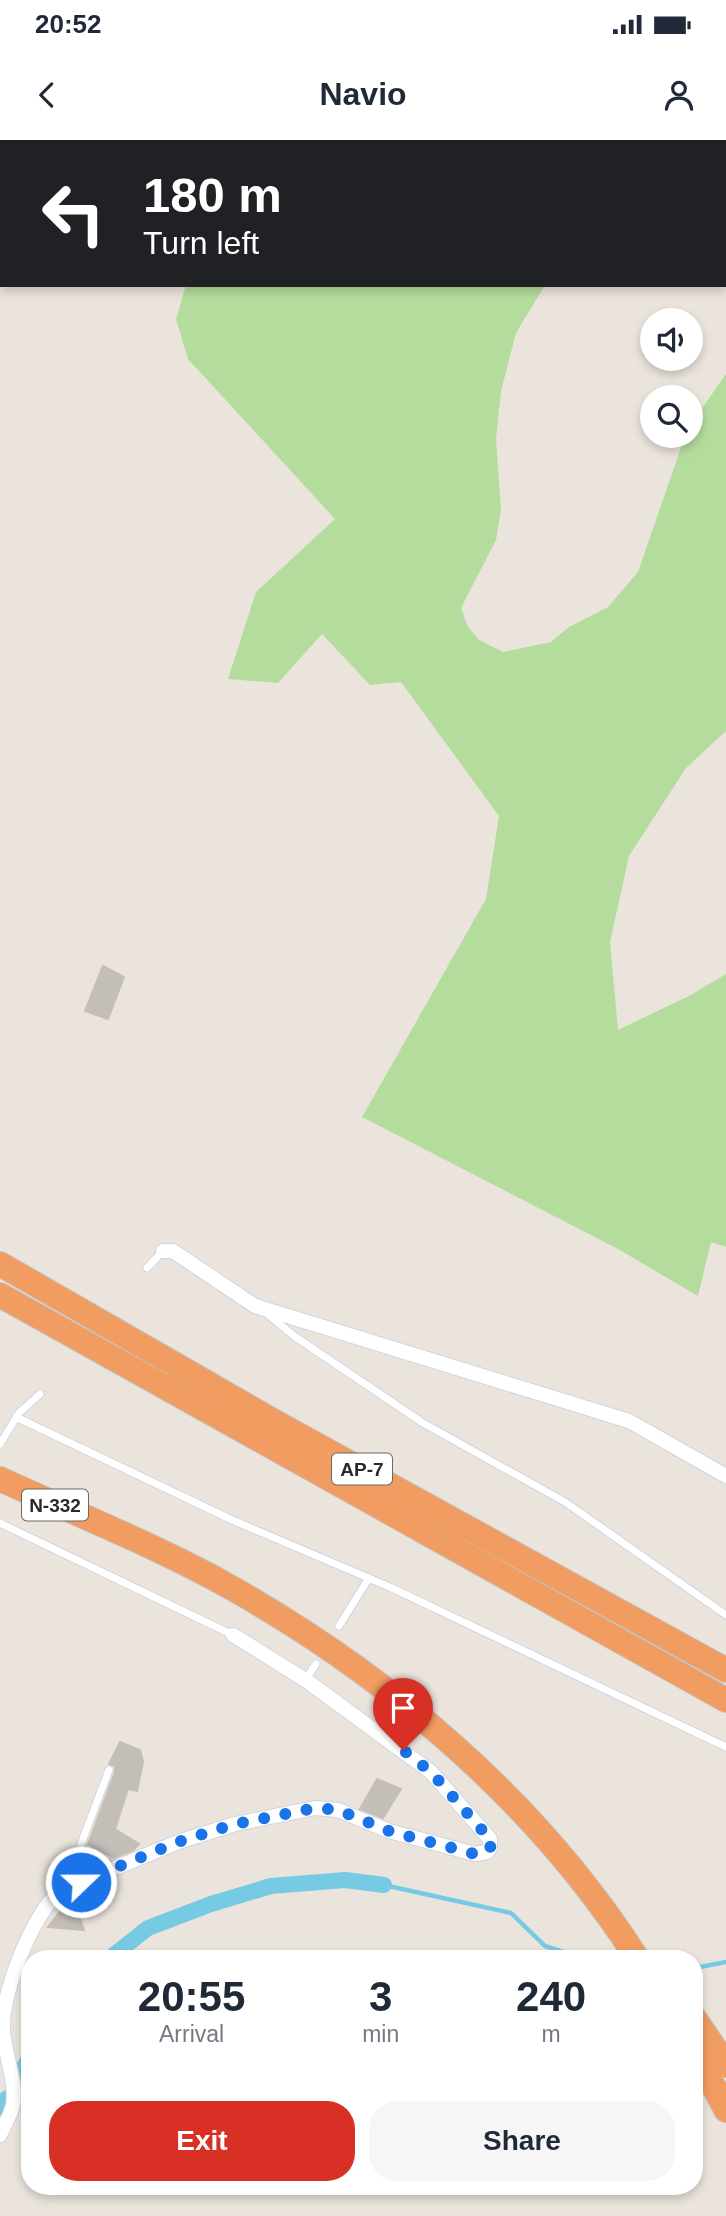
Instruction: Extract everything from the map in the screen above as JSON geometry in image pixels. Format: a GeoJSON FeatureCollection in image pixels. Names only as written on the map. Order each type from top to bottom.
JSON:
{"type":"FeatureCollection","features":[{"type":"Feature","properties":{"kind":"highway","name":"AP-7"},"geometry":{"type":"LineString","coordinates":[[0,1264],[275,1422],[726,1670]]}},
{"type":"Feature","properties":{"kind":"highway","name":"AP-7"},"geometry":{"type":"LineString","coordinates":[[0,1295],[726,1700]]}},
{"type":"Feature","properties":{"kind":"highway","name":"N-332"},"geometry":{"type":"LineString","coordinates":[[0,1479],[228,1586],[298,1628],[393,1694],[458,1750],[528,1819],[605,1911],[632,1950]]}},
{"type":"Feature","properties":{"kind":"highway"},"geometry":{"type":"LineString","coordinates":[[109,1530],[163,1541],[290,1609],[410,1693],[498,1770],[548,1823],[605,1891],[648,1950]]}},
{"type":"Feature","properties":{"kind":"highway"},"geometry":{"type":"LineString","coordinates":[[703,2031],[726,2064]]}},
{"type":"Feature","properties":{"kind":"highway"},"geometry":{"type":"LineString","coordinates":[[703,2066],[726,2110]]}},
{"type":"Feature","properties":{"kind":"street"},"geometry":{"type":"LineString","coordinates":[[163,1251],[173,1251],[261,1308],[629,1421],[726,1476]]}},
{"type":"Feature","properties":{"kind":"street"},"geometry":{"type":"LineString","coordinates":[[24,1950],[53,1897],[81,1882],[178,1842],[235,1824],[315,1808],[338,1810],[408,1837],[475,1854],[487,1852],[492,1844],[490,1839],[431,1772],[305,1680],[233,1635]]}},
{"type":"Feature","properties":{"kind":"street"},"geometry":{"type":"LineString","coordinates":[[0,2135],[14,2097],[3,2017],[21,1956]]}},
{"type":"Feature","properties":{"kind":"lane"},"geometry":{"type":"LineString","coordinates":[[147,1268],[163,1251]]}},
{"type":"Feature","properties":{"kind":"lane"},"geometry":{"type":"LineString","coordinates":[[261,1308],[274,1322],[393,1404],[438,1433],[565,1502],[726,1615]]}},
{"type":"Feature","properties":{"kind":"lane"},"geometry":{"type":"LineString","coordinates":[[0,1444],[16,1417],[40,1394]]}},
{"type":"Feature","properties":{"kind":"lane"},"geometry":{"type":"LineString","coordinates":[[16,1417],[230,1519],[369,1578],[726,1747]]}},
{"type":"Feature","properties":{"kind":"lane"},"geometry":{"type":"LineString","coordinates":[[0,1523],[233,1635]]}},
{"type":"Feature","properties":{"kind":"lane"},"geometry":{"type":"LineString","coordinates":[[340,1626],[369,1578]]}},
{"type":"Feature","properties":{"kind":"lane"},"geometry":{"type":"LineString","coordinates":[[305,1680],[316,1664]]}},
{"type":"Feature","properties":{"kind":"lane"},"geometry":{"type":"LineString","coordinates":[[81,1882],[81,1844],[109,1770]]}},
{"type":"Feature","properties":{"kind":"green space"},"geometry":{"type":"Polygon","coordinates":[[[185,287],[544,287],[516,333],[501,391],[496,439],[501,509],[496,540],[461,608],[468,627],[479,640],[503,652],[551,642],[569,627],[608,607],[638,572],[681,448],[703,448],[703,407],[726,374],[726,731],[686,768],[629,856],[610,942],[618,1030],[689,996],[726,974],[726,1247],[711,1242],[698,1296],[618,1249],[362,1117],[486,899],[499,816],[401,682],[370,685],[322,634],[278,683],[228,679],[256,592],[335,519],[188,359],[176,319],[185,287]]]}},
{"type":"Feature","properties":{"kind":"building"},"geometry":{"type":"Polygon","coordinates":[[[103,966],[124,977],[108,1019],[85,1011],[103,966]]]}},
{"type":"Feature","properties":{"kind":"building"},"geometry":{"type":"Polygon","coordinates":[[[120,1742],[140,1750],[143,1762],[137,1791],[128,1789],[115,1829],[139,1844],[134,1850],[114,1858],[88,1844],[115,1772],[115,1766],[109,1764],[120,1742]]]}},
{"type":"Feature","properties":{"kind":"building"},"geometry":{"type":"Polygon","coordinates":[[[377,1779],[401,1789],[383,1818],[360,1809],[377,1779]]]}},
{"type":"Feature","properties":{"kind":"building"},"geometry":{"type":"Polygon","coordinates":[[[67,1903],[75,1905],[84,1930],[48,1927],[67,1903]]]}},
{"type":"Feature","properties":{"kind":"waterway"},"geometry":{"type":"LineString","coordinates":[[120,1950],[148,1928],[211,1904],[271,1886],[345,1880],[384,1885]]}},
{"type":"Feature","properties":{"kind":"waterway"},"geometry":{"type":"LineString","coordinates":[[384,1885],[511,1913],[545,1946],[557,1950]]}},
{"type":"Feature","properties":{"kind":"waterway"},"geometry":{"type":"LineString","coordinates":[[703,1966],[726,1962]]}},
{"type":"Feature","properties":{"kind":"waterway"},"geometry":{"type":"LineString","coordinates":[[0,2113],[7,2098]]}},
{"type":"Feature","properties":{"kind":"route"},"geometry":{"type":"LineString","coordinates":[[81,1882],[178,1842],[235,1824],[326,1807],[389,1831],[475,1854],[487,1852],[492,1844],[490,1839],[442,1783],[403,1750]]}}]}
